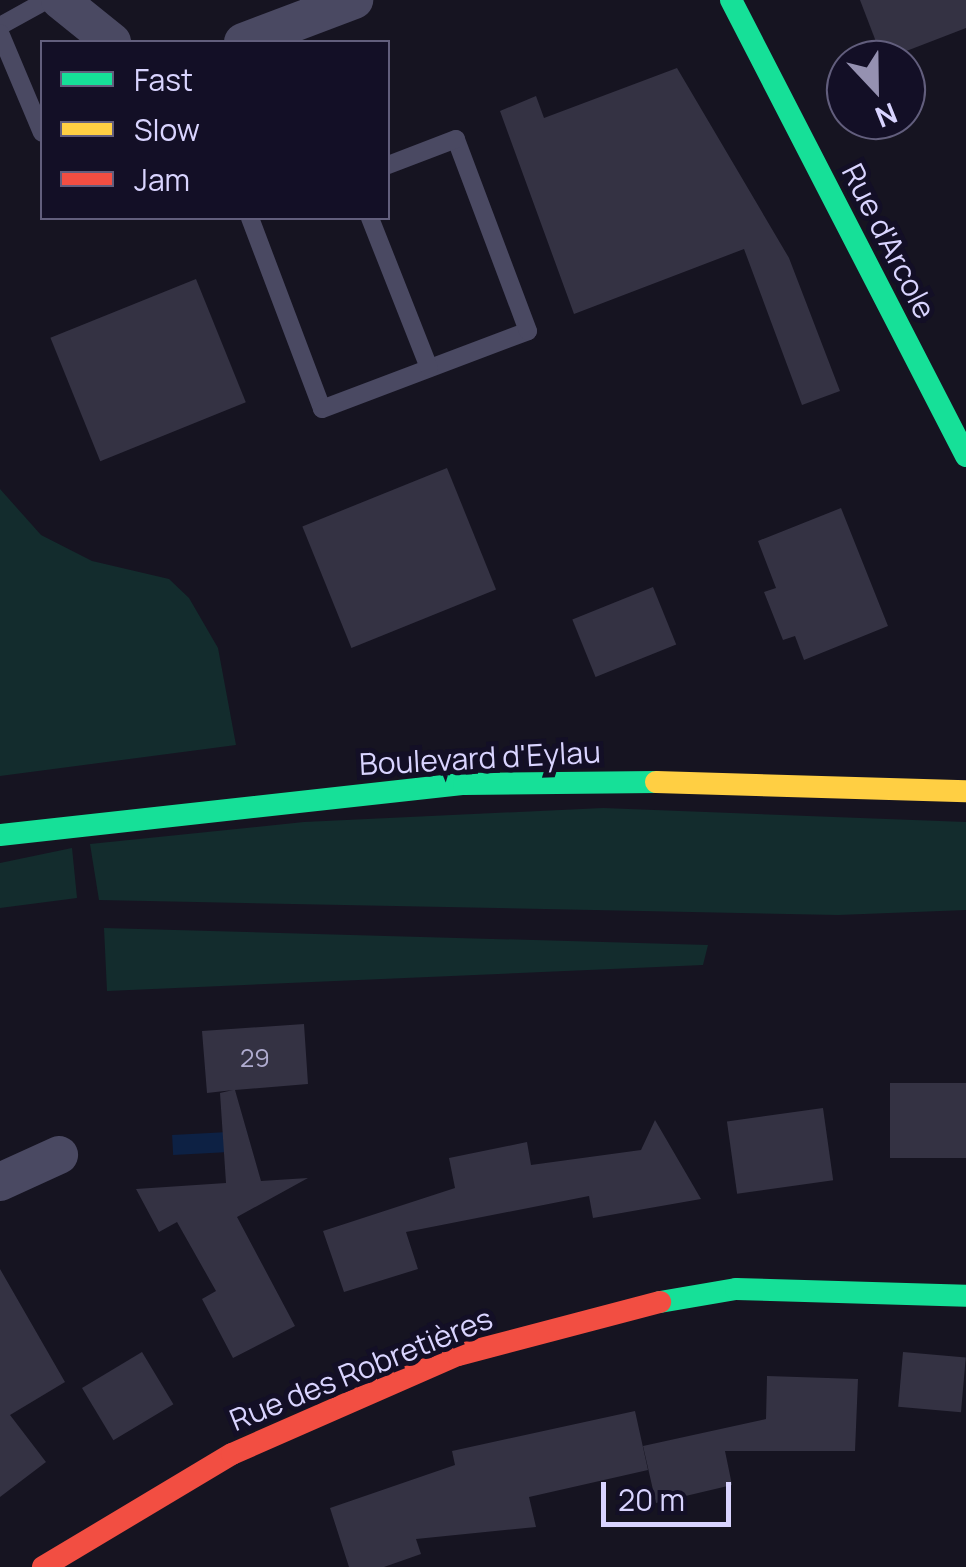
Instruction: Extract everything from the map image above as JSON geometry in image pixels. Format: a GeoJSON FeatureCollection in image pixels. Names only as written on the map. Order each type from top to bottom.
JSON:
{"type":"FeatureCollection","features":[{"type":"Feature","properties":{"kind":"main road","name":"Rue d'Arcole"},"geometry":{"type":"LineString","coordinates":[[731,0],[966,456]]}},
{"type":"Feature","properties":{"kind":"main road","name":"Boulevard d'Eylau"},"geometry":{"type":"LineString","coordinates":[[0,836],[464,784],[724,781],[966,791]]}},
{"type":"Feature","properties":{"kind":"main road","name":"Rue des Robretières"},"geometry":{"type":"LineString","coordinates":[[43,1567],[232,1454],[458,1356],[584,1318],[736,1289],[966,1296]]}},
{"type":"Feature","properties":{"kind":"street"},"geometry":{"type":"LineString","coordinates":[[60,0],[110,40]]}},
{"type":"Feature","properties":{"kind":"street"},"geometry":{"type":"LineString","coordinates":[[254,40],[298,32],[354,0]]}},
{"type":"Feature","properties":{"kind":"street"},"geometry":{"type":"LineString","coordinates":[[0,1182],[60,1156]]}},
{"type":"Feature","properties":{"kind":"lane"},"geometry":{"type":"LineString","coordinates":[[40,128],[0,30],[47,0]]}},
{"type":"Feature","properties":{"kind":"lane"},"geometry":{"type":"LineString","coordinates":[[251,220],[322,409],[528,330],[456,139],[390,164]]}},
{"type":"Feature","properties":{"kind":"lane"},"geometry":{"type":"LineString","coordinates":[[371,220],[429,368]]}},
{"type":"Feature","properties":{"kind":"green space"},"geometry":{"type":"Polygon","coordinates":[[[0,489],[41,535],[92,561],[169,579],[189,598],[218,648],[236,745],[0,776],[0,489]]]}},
{"type":"Feature","properties":{"kind":"green space"},"geometry":{"type":"Polygon","coordinates":[[[603,808],[966,822],[966,910],[838,915],[99,900],[90,844],[304,822],[603,808]]]}},
{"type":"Feature","properties":{"kind":"green space"},"geometry":{"type":"Polygon","coordinates":[[[72,848],[77,898],[0,908],[0,863],[72,848]]]}},
{"type":"Feature","properties":{"kind":"green space"},"geometry":{"type":"Polygon","coordinates":[[[104,928],[708,945],[703,965],[107,991],[104,928]]]}},
{"type":"Feature","properties":{"kind":"water"},"geometry":{"type":"Polygon","coordinates":[[[247,1131],[248,1151],[173,1155],[172,1135],[247,1131]]]}},
{"type":"Feature","properties":{"kind":"building"},"geometry":{"type":"Polygon","coordinates":[[[860,0],[966,0],[966,28],[926,43],[926,40],[875,40],[860,0]]]}},
{"type":"Feature","properties":{"kind":"building"},"geometry":{"type":"Polygon","coordinates":[[[677,68],[789,258],[840,391],[802,405],[744,249],[574,314],[500,111],[536,96],[544,118],[677,68]]]}},
{"type":"Feature","properties":{"kind":"building"},"geometry":{"type":"Polygon","coordinates":[[[196,279],[246,402],[100,461],[50,338],[196,279]]]}},
{"type":"Feature","properties":{"kind":"building"},"geometry":{"type":"Polygon","coordinates":[[[447,468],[496,589],[351,648],[302,526],[447,468]]]}},
{"type":"Feature","properties":{"kind":"building"},"geometry":{"type":"Polygon","coordinates":[[[841,508],[888,626],[804,660],[795,636],[783,640],[764,592],[776,588],[758,541],[841,508]]]}},
{"type":"Feature","properties":{"kind":"building"},"geometry":{"type":"Polygon","coordinates":[[[653,587],[676,644],[596,677],[572,620],[653,587]]]}},
{"type":"Feature","properties":{"kind":"building"},"geometry":{"type":"Polygon","coordinates":[[[304,1024],[308,1084],[235,1090],[261,1181],[308,1178],[237,1217],[295,1326],[233,1358],[202,1299],[216,1291],[177,1222],[159,1232],[136,1189],[226,1183],[220,1093],[233,1090],[207,1093],[202,1031],[304,1024]]]}},
{"type":"Feature","properties":{"kind":"building"},"geometry":{"type":"Polygon","coordinates":[[[890,1083],[966,1083],[966,1158],[890,1158],[890,1083]]]}},
{"type":"Feature","properties":{"kind":"building"},"geometry":{"type":"Polygon","coordinates":[[[823,1108],[833,1180],[737,1194],[727,1121],[823,1108]]]}},
{"type":"Feature","properties":{"kind":"building"},"geometry":{"type":"Polygon","coordinates":[[[655,1120],[701,1199],[593,1218],[589,1196],[406,1232],[418,1269],[344,1292],[323,1231],[455,1188],[449,1158],[527,1142],[531,1165],[641,1150],[655,1120]]]}},
{"type":"Feature","properties":{"kind":"building"},"geometry":{"type":"Polygon","coordinates":[[[0,1269],[65,1382],[10,1415],[46,1462],[0,1497],[0,1269]]]}},
{"type":"Feature","properties":{"kind":"building"},"geometry":{"type":"Polygon","coordinates":[[[142,1352],[173,1404],[113,1440],[82,1388],[142,1352]]]}},
{"type":"Feature","properties":{"kind":"building"},"geometry":{"type":"Polygon","coordinates":[[[903,1352],[966,1357],[961,1412],[898,1407],[903,1352]]]}},
{"type":"Feature","properties":{"kind":"building"},"geometry":{"type":"Polygon","coordinates":[[[767,1376],[858,1379],[855,1451],[725,1451],[732,1485],[656,1503],[643,1446],[766,1419],[767,1376]]]}},
{"type":"Feature","properties":{"kind":"building"},"geometry":{"type":"Polygon","coordinates":[[[635,1411],[648,1470],[529,1497],[536,1527],[416,1539],[421,1554],[384,1567],[349,1567],[330,1508],[455,1465],[452,1451],[635,1411]]]}},
{"type":"Feature","properties":{"kind":"traffic: fast"},"geometry":{"type":"LineString","coordinates":[[731,0],[966,456]]}},
{"type":"Feature","properties":{"kind":"traffic: fast"},"geometry":{"type":"LineString","coordinates":[[0,835],[464,784],[656,782]]}},
{"type":"Feature","properties":{"kind":"traffic: fast"},"geometry":{"type":"LineString","coordinates":[[660,1302],[736,1289],[966,1296]]}},
{"type":"Feature","properties":{"kind":"traffic: slow"},"geometry":{"type":"LineString","coordinates":[[656,782],[966,791]]}},
{"type":"Feature","properties":{"kind":"traffic: jam"},"geometry":{"type":"LineString","coordinates":[[43,1567],[232,1454],[458,1355],[660,1302]]}}]}
